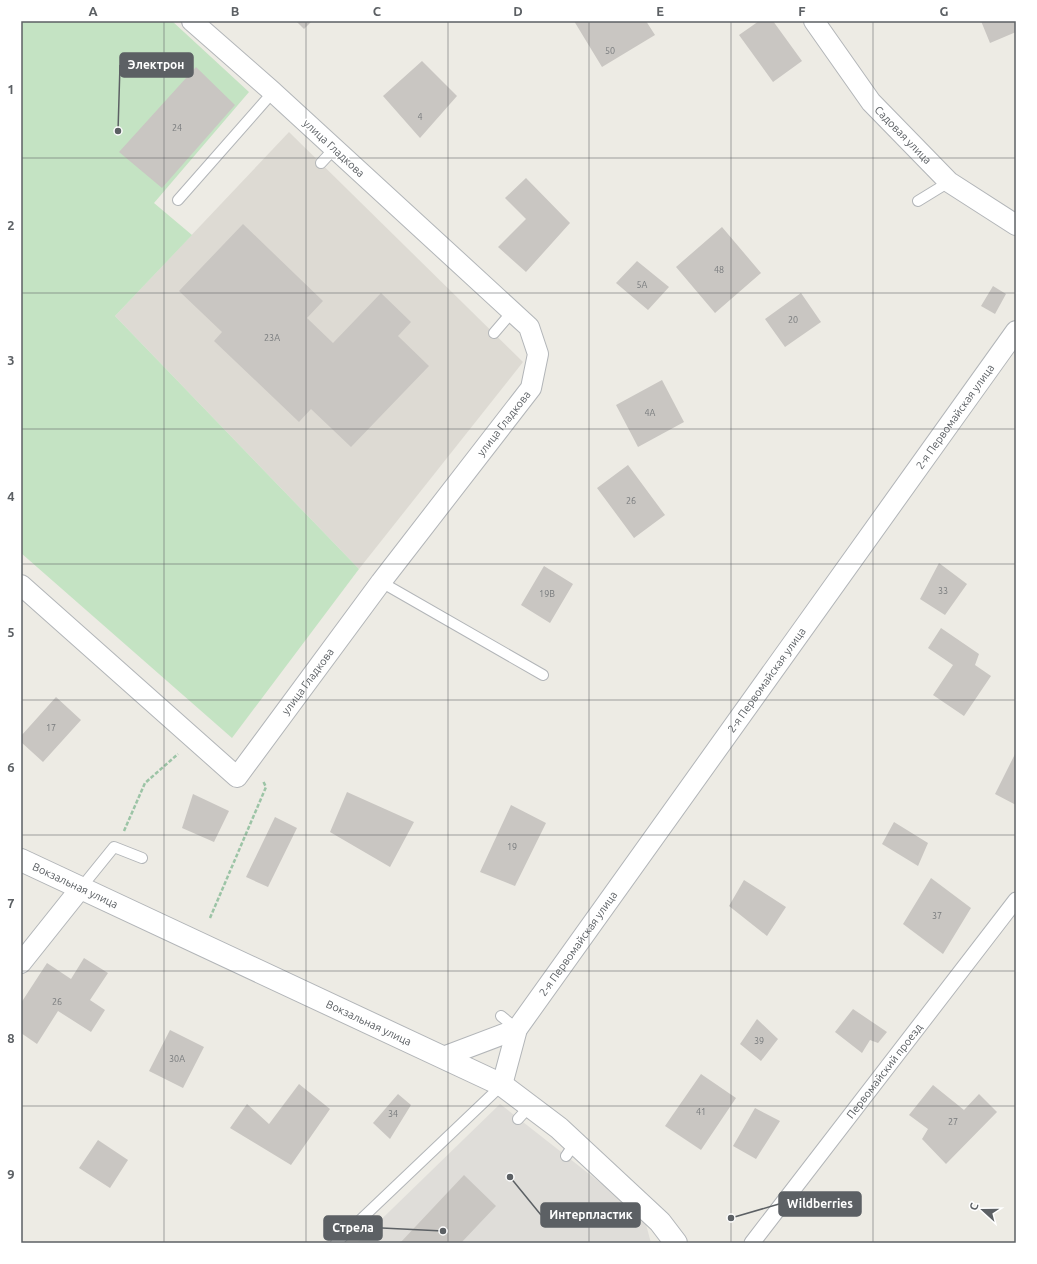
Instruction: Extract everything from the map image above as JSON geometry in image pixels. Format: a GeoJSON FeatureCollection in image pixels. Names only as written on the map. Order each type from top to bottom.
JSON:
{"type":"FeatureCollection","features":[{"type":"Feature","properties":{"kind":"street","name":"улица Гладкова"},"geometry":{"type":"LineString","coordinates":[[192,21],[273,92],[529,327],[538,354],[531,388],[381,582],[237,776],[203,746]]}},
{"type":"Feature","properties":{"kind":"street","name":"Садовая улица"},"geometry":{"type":"LineString","coordinates":[[814,21],[871,102],[949,182],[1016,225]]}},
{"type":"Feature","properties":{"kind":"street","name":"2-я Первомайская улица"},"geometry":{"type":"LineString","coordinates":[[502,1085],[517,1029],[1016,330]]}},
{"type":"Feature","properties":{"kind":"street"},"geometry":{"type":"LineString","coordinates":[[21,585],[203,746]]}},
{"type":"Feature","properties":{"kind":"street","name":"Вокзальная улица"},"geometry":{"type":"LineString","coordinates":[[21,860],[80,889],[502,1085],[524,1112],[660,1222],[676,1243]]}},
{"type":"Feature","properties":{"kind":"street"},"geometry":{"type":"LineString","coordinates":[[21,963],[80,889]]}},
{"type":"Feature","properties":{"kind":"street","name":"Первомайский проезд"},"geometry":{"type":"LineString","coordinates":[[752,1243],[1016,900]]}},
{"type":"Feature","properties":{"kind":"street"},"geometry":{"type":"LineString","coordinates":[[443,1057],[517,1029]]}},
{"type":"Feature","properties":{"kind":"lane"},"geometry":{"type":"LineString","coordinates":[[178,200],[273,92]]}},
{"type":"Feature","properties":{"kind":"lane"},"geometry":{"type":"LineString","coordinates":[[321,163],[334,149]]}},
{"type":"Feature","properties":{"kind":"lane"},"geometry":{"type":"LineString","coordinates":[[918,202],[949,182]]}},
{"type":"Feature","properties":{"kind":"lane"},"geometry":{"type":"LineString","coordinates":[[494,333],[512,312]]}},
{"type":"Feature","properties":{"kind":"lane"},"geometry":{"type":"LineString","coordinates":[[381,582],[543,675]]}},
{"type":"Feature","properties":{"kind":"lane"},"geometry":{"type":"LineString","coordinates":[[80,889],[114,847],[142,858]]}},
{"type":"Feature","properties":{"kind":"lane"},"geometry":{"type":"LineString","coordinates":[[501,1016],[517,1029]]}},
{"type":"Feature","properties":{"kind":"lane"},"geometry":{"type":"LineString","coordinates":[[336,1243],[502,1085]]}},
{"type":"Feature","properties":{"kind":"path"},"geometry":{"type":"LineString","coordinates":[[114,847],[127,825],[145,783],[177,755],[203,746]]}},
{"type":"Feature","properties":{"kind":"path"},"geometry":{"type":"LineString","coordinates":[[210,918],[266,787],[252,756]]}},
{"type":"Feature","properties":{"kind":"shaded area"},"geometry":{"type":"Polygon","coordinates":[[[289,132],[523,362],[359,569],[115,316],[289,132]]]}},
{"type":"Feature","properties":{"kind":"shaded area"},"geometry":{"type":"Polygon","coordinates":[[[500,1104],[644,1217],[651,1243],[357,1243],[500,1104]]]}},
{"type":"Feature","properties":{"kind":"green space"},"geometry":{"type":"Polygon","coordinates":[[[21,21],[172,21],[249,92],[154,203],[192,235],[115,316],[359,569],[232,738],[21,553],[21,21]]]}},
{"type":"Feature","properties":{"kind":"building"},"geometry":{"type":"Polygon","coordinates":[[[296,21],[312,21],[304,29],[296,21]]]}},
{"type":"Feature","properties":{"kind":"building"},"geometry":{"type":"Polygon","coordinates":[[[574,21],[646,21],[655,35],[602,67],[574,21]]]}},
{"type":"Feature","properties":{"kind":"building"},"geometry":{"type":"Polygon","coordinates":[[[759,21],[773,21],[802,61],[773,82],[739,35],[759,21]]]}},
{"type":"Feature","properties":{"kind":"building"},"geometry":{"type":"Polygon","coordinates":[[[981,21],[1016,21],[1016,32],[990,43],[981,21]]]}},
{"type":"Feature","properties":{"kind":"building"},"geometry":{"type":"Polygon","coordinates":[[[422,61],[457,96],[420,138],[383,96],[422,61]]]}},
{"type":"Feature","properties":{"kind":"building"},"geometry":{"type":"Polygon","coordinates":[[[196,67],[235,105],[162,188],[119,152],[196,67]]]}},
{"type":"Feature","properties":{"kind":"building"},"geometry":{"type":"Polygon","coordinates":[[[526,178],[570,223],[526,272],[498,247],[526,219],[505,198],[526,178]]]}},
{"type":"Feature","properties":{"kind":"building"},"geometry":{"type":"Polygon","coordinates":[[[243,224],[323,301],[307,318],[333,343],[381,293],[411,322],[398,336],[429,366],[351,447],[311,409],[299,422],[214,341],[222,332],[179,291],[243,224]]]}},
{"type":"Feature","properties":{"kind":"building"},"geometry":{"type":"Polygon","coordinates":[[[722,227],[761,273],[715,313],[676,267],[722,227]]]}},
{"type":"Feature","properties":{"kind":"building"},"geometry":{"type":"Polygon","coordinates":[[[637,261],[669,287],[648,310],[616,283],[637,261]]]}},
{"type":"Feature","properties":{"kind":"building"},"geometry":{"type":"Polygon","coordinates":[[[993,286],[1006,294],[995,314],[981,306],[993,286]]]}},
{"type":"Feature","properties":{"kind":"building"},"geometry":{"type":"Polygon","coordinates":[[[801,293],[821,322],[785,347],[765,319],[801,293]]]}},
{"type":"Feature","properties":{"kind":"building"},"geometry":{"type":"Polygon","coordinates":[[[662,380],[684,422],[638,447],[616,405],[662,380]]]}},
{"type":"Feature","properties":{"kind":"building"},"geometry":{"type":"Polygon","coordinates":[[[628,465],[665,515],[634,538],[597,488],[628,465]]]}},
{"type":"Feature","properties":{"kind":"building"},"geometry":{"type":"Polygon","coordinates":[[[939,563],[967,584],[945,615],[920,599],[939,563]]]}},
{"type":"Feature","properties":{"kind":"building"},"geometry":{"type":"Polygon","coordinates":[[[544,566],[573,584],[550,623],[521,605],[544,566]]]}},
{"type":"Feature","properties":{"kind":"building"},"geometry":{"type":"Polygon","coordinates":[[[941,628],[979,654],[975,665],[991,676],[964,716],[933,695],[953,665],[928,648],[941,628]]]}},
{"type":"Feature","properties":{"kind":"building"},"geometry":{"type":"Polygon","coordinates":[[[56,697],[81,720],[43,762],[21,742],[21,736],[56,697]]]}},
{"type":"Feature","properties":{"kind":"building"},"geometry":{"type":"Polygon","coordinates":[[[1015,754],[1016,755],[1016,805],[995,794],[1015,754]]]}},
{"type":"Feature","properties":{"kind":"building"},"geometry":{"type":"Polygon","coordinates":[[[347,792],[414,822],[390,867],[330,832],[347,792]]]}},
{"type":"Feature","properties":{"kind":"building"},"geometry":{"type":"Polygon","coordinates":[[[193,794],[229,811],[214,842],[182,828],[193,794]]]}},
{"type":"Feature","properties":{"kind":"building"},"geometry":{"type":"Polygon","coordinates":[[[511,805],[546,823],[515,886],[480,872],[511,805]]]}},
{"type":"Feature","properties":{"kind":"building"},"geometry":{"type":"Polygon","coordinates":[[[275,817],[297,828],[268,887],[246,877],[275,817]]]}},
{"type":"Feature","properties":{"kind":"building"},"geometry":{"type":"Polygon","coordinates":[[[894,822],[928,843],[918,866],[882,844],[894,822]]]}},
{"type":"Feature","properties":{"kind":"building"},"geometry":{"type":"Polygon","coordinates":[[[931,878],[971,908],[943,954],[903,924],[931,878]]]}},
{"type":"Feature","properties":{"kind":"building"},"geometry":{"type":"Polygon","coordinates":[[[744,880],[786,907],[767,936],[729,906],[744,880]]]}},
{"type":"Feature","properties":{"kind":"building"},"geometry":{"type":"Polygon","coordinates":[[[84,958],[108,973],[90,1000],[105,1010],[91,1032],[58,1011],[37,1044],[21,1033],[21,1003],[47,963],[71,979],[84,958]]]}},
{"type":"Feature","properties":{"kind":"building"},"geometry":{"type":"Polygon","coordinates":[[[853,1009],[887,1032],[878,1043],[870,1040],[862,1053],[835,1032],[853,1009]]]}},
{"type":"Feature","properties":{"kind":"building"},"geometry":{"type":"Polygon","coordinates":[[[757,1019],[778,1039],[761,1061],[740,1044],[757,1019]]]}},
{"type":"Feature","properties":{"kind":"building"},"geometry":{"type":"Polygon","coordinates":[[[170,1030],[204,1047],[183,1088],[149,1071],[170,1030]]]}},
{"type":"Feature","properties":{"kind":"building"},"geometry":{"type":"Polygon","coordinates":[[[701,1074],[736,1098],[701,1150],[665,1126],[701,1074]]]}},
{"type":"Feature","properties":{"kind":"building"},"geometry":{"type":"Polygon","coordinates":[[[299,1084],[330,1109],[291,1165],[230,1128],[247,1104],[269,1124],[299,1084]]]}},
{"type":"Feature","properties":{"kind":"building"},"geometry":{"type":"Polygon","coordinates":[[[933,1085],[964,1110],[979,1094],[997,1112],[946,1164],[922,1139],[928,1129],[909,1115],[933,1085]]]}},
{"type":"Feature","properties":{"kind":"building"},"geometry":{"type":"Polygon","coordinates":[[[398,1094],[411,1105],[390,1139],[373,1123],[398,1094]]]}},
{"type":"Feature","properties":{"kind":"building"},"geometry":{"type":"Polygon","coordinates":[[[755,1108],[780,1121],[756,1159],[733,1146],[755,1108]]]}},
{"type":"Feature","properties":{"kind":"building"},"geometry":{"type":"Polygon","coordinates":[[[98,1140],[128,1160],[110,1188],[79,1168],[98,1140]]]}},
{"type":"Feature","properties":{"kind":"building"},"geometry":{"type":"Polygon","coordinates":[[[464,1175],[496,1206],[461,1243],[400,1243],[464,1175]]]}},
{"type":"Feature","properties":{"kind":"place","name":"Электрон"},"geometry":{"type":"Point","coordinates":[118,131]}},
{"type":"Feature","properties":{"kind":"place","name":"Интерпластик"},"geometry":{"type":"Point","coordinates":[510,1177]}},
{"type":"Feature","properties":{"kind":"place","name":"Wildberries"},"geometry":{"type":"Point","coordinates":[731,1218]}},
{"type":"Feature","properties":{"kind":"place","name":"Стрела"},"geometry":{"type":"Point","coordinates":[443,1231]}}]}
